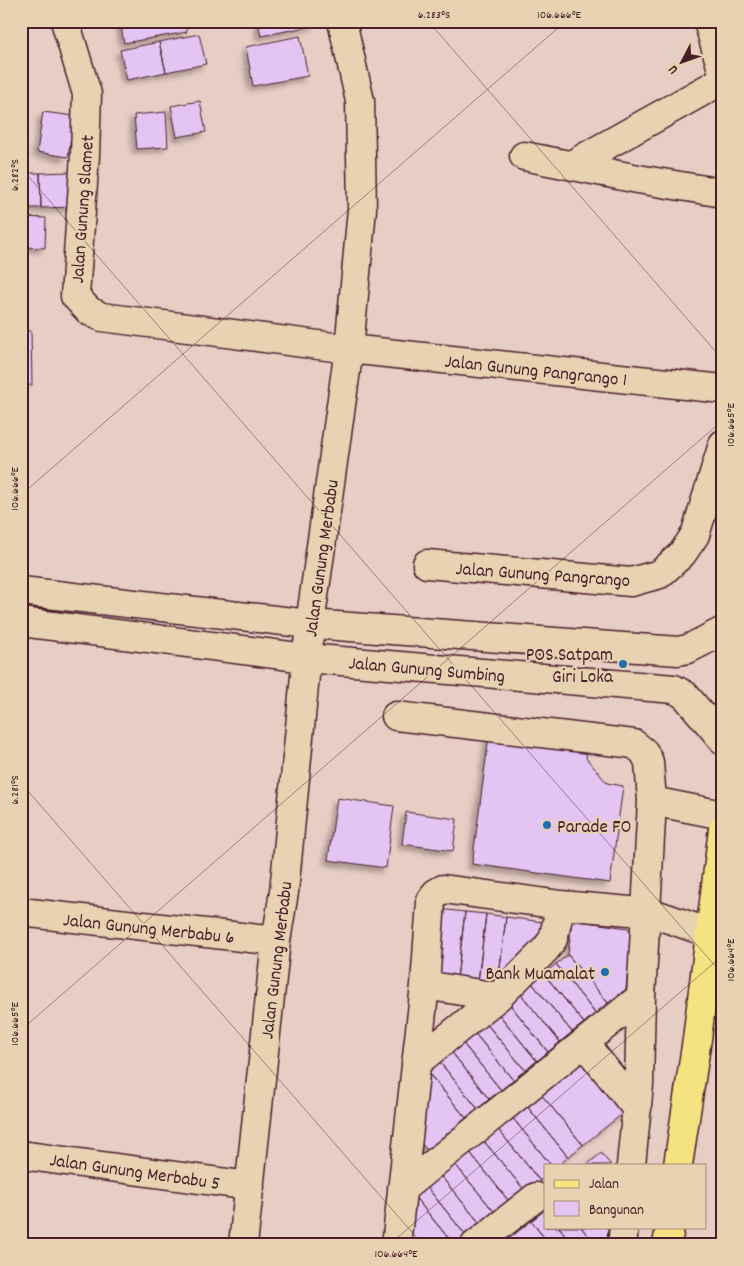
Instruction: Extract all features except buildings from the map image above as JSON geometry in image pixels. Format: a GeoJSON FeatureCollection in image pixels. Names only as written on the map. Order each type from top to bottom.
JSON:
{"type":"FeatureCollection","features":[{"type":"Feature","properties":{"kind":"main road"},"geometry":{"type":"LineString","coordinates":[[678,1164],[697,1038],[723,829]]}},
{"type":"Feature","properties":{"kind":"main road"},"geometry":{"type":"LineString","coordinates":[[667,1245],[670,1228]]}},
{"type":"Feature","properties":{"kind":"street","name":"Jalan Gunung Slamet"},"geometry":{"type":"LineString","coordinates":[[65,21],[87,94],[85,155],[75,296],[88,311],[102,317],[349,349]]}},
{"type":"Feature","properties":{"kind":"street","name":"Jalan Gunung Merbabu"},"geometry":{"type":"LineString","coordinates":[[243,1245],[276,941],[284,892],[306,658],[349,349],[362,209],[360,101],[342,21]]}},
{"type":"Feature","properties":{"kind":"street"},"geometry":{"type":"LineString","coordinates":[[708,21],[723,73]]}},
{"type":"Feature","properties":{"kind":"street"},"geometry":{"type":"LineString","coordinates":[[571,165],[723,80]]}},
{"type":"Feature","properties":{"kind":"street"},"geometry":{"type":"LineString","coordinates":[[524,156],[723,192]]}},
{"type":"Feature","properties":{"kind":"street","name":"Jalan Gunung Pangrango 1"},"geometry":{"type":"LineString","coordinates":[[349,349],[723,389]]}},
{"type":"Feature","properties":{"kind":"street","name":"Jalan Gunung Pangrango"},"geometry":{"type":"LineString","coordinates":[[427,564],[631,582],[660,574],[682,554],[695,535],[723,444]]}},
{"type":"Feature","properties":{"kind":"street","name":"Jalan Gunung Sumbing"},"geometry":{"type":"LineString","coordinates":[[21,591],[310,624],[678,651],[688,649],[723,631]]}},
{"type":"Feature","properties":{"kind":"street","name":"Jalan Gunung Sumbing"},"geometry":{"type":"LineString","coordinates":[[21,622],[306,658],[674,689],[684,695],[723,740]]}},
{"type":"Feature","properties":{"kind":"street"},"geometry":{"type":"LineString","coordinates":[[396,716],[634,744],[644,752],[649,762],[652,801],[638,911],[641,997],[639,1085],[631,1164]]}},
{"type":"Feature","properties":{"kind":"street"},"geometry":{"type":"LineString","coordinates":[[652,801],[723,815]]}},
{"type":"Feature","properties":{"kind":"street"},"geometry":{"type":"LineString","coordinates":[[396,1245],[425,985],[431,901],[436,893],[443,889],[561,905],[638,911],[710,933]]}},
{"type":"Feature","properties":{"kind":"street"},"geometry":{"type":"LineString","coordinates":[[416,1063],[498,997],[546,949],[553,939],[561,905]]}},
{"type":"Feature","properties":{"kind":"street","name":"Jalan Gunung Merbabu 6"},"geometry":{"type":"LineString","coordinates":[[21,912],[276,941]]}},
{"type":"Feature","properties":{"kind":"street"},"geometry":{"type":"LineString","coordinates":[[425,985],[498,997]]}},
{"type":"Feature","properties":{"kind":"street"},"geometry":{"type":"LineString","coordinates":[[402,1189],[641,997]]}},
{"type":"Feature","properties":{"kind":"street"},"geometry":{"type":"LineString","coordinates":[[584,1043],[637,1109]]}},
{"type":"Feature","properties":{"kind":"street","name":"Jalan Gunung Merbabu 5"},"geometry":{"type":"LineString","coordinates":[[21,1155],[250,1186]]}},
{"type":"Feature","properties":{"kind":"street"},"geometry":{"type":"LineString","coordinates":[[475,1245],[536,1197]]}},
{"type":"Feature","properties":{"kind":"street"},"geometry":{"type":"LineString","coordinates":[[622,1245],[624,1228]]}},
{"type":"Feature","properties":{"kind":"place","name":"POS Satpam Giri Loka"},"geometry":{"type":"Point","coordinates":[623,664]}},
{"type":"Feature","properties":{"kind":"place","name":"Parade FO"},"geometry":{"type":"Point","coordinates":[547,825]}},
{"type":"Feature","properties":{"kind":"place","name":"Bank Muamalat"},"geometry":{"type":"Point","coordinates":[605,972]}}]}
